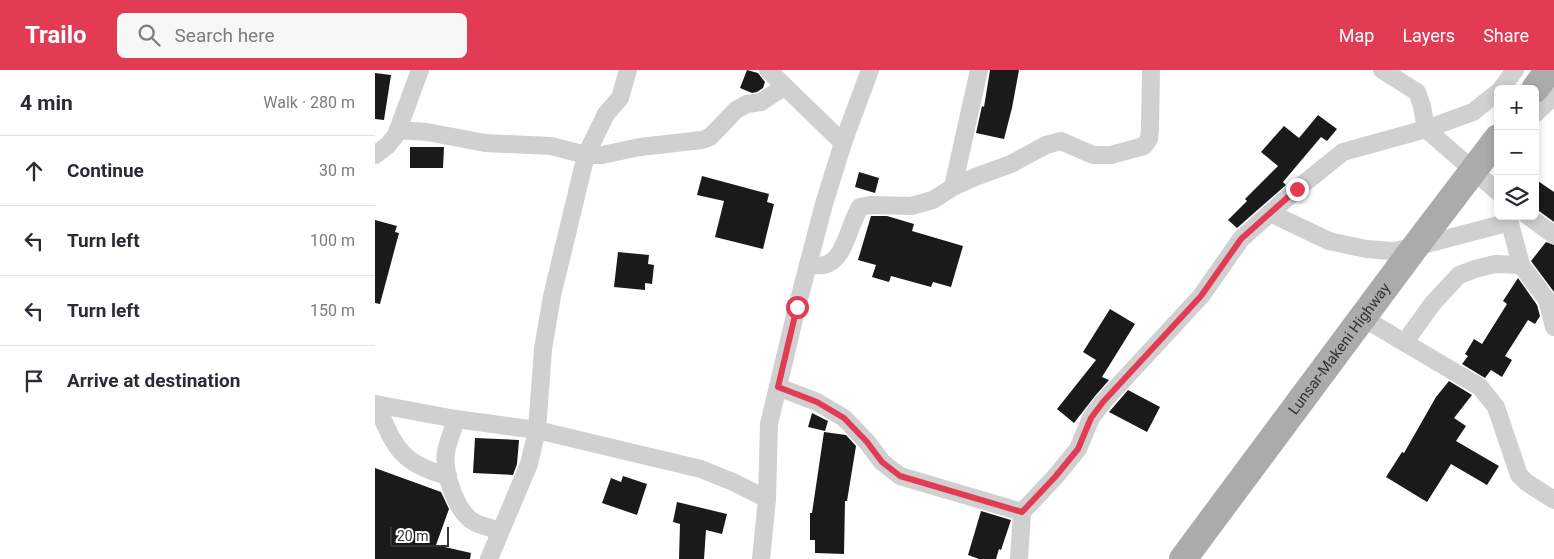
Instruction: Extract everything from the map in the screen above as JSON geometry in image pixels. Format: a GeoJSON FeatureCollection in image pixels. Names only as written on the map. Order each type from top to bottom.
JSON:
{"type":"FeatureCollection","features":[{"type":"Feature","properties":{"kind":"main road"},"geometry":{"type":"LineString","coordinates":[[1538,85],[1549,70]]}},
{"type":"Feature","properties":{"kind":"main road","name":"Lunsar-Makeni Highway"},"geometry":{"type":"LineString","coordinates":[[1183,559],[1494,143]]}},
{"type":"Feature","properties":{"kind":"street"},"geometry":{"type":"LineString","coordinates":[[375,155],[388,145],[398,130],[420,70]]}},
{"type":"Feature","properties":{"kind":"street"},"geometry":{"type":"LineString","coordinates":[[489,559],[529,464],[537,430],[543,349],[552,296],[586,155],[606,114],[620,98],[628,70]]}},
{"type":"Feature","properties":{"kind":"street"},"geometry":{"type":"LineString","coordinates":[[768,70],[843,143]]}},
{"type":"Feature","properties":{"kind":"street"},"geometry":{"type":"LineString","coordinates":[[761,559],[767,499],[769,424],[824,204],[843,143],[870,70]]}},
{"type":"Feature","properties":{"kind":"street"},"geometry":{"type":"LineString","coordinates":[[953,187],[979,70]]}},
{"type":"Feature","properties":{"kind":"street"},"geometry":{"type":"LineString","coordinates":[[808,264],[823,265],[833,262],[841,252],[854,216],[860,207],[870,205],[911,206],[933,200],[953,187],[1011,164],[1046,145],[1061,141],[1093,155],[1111,155],[1143,146],[1149,138],[1150,129],[1151,70]]}},
{"type":"Feature","properties":{"kind":"street"},"geometry":{"type":"LineString","coordinates":[[1382,70],[1417,92],[1422,106],[1426,129],[1494,189]]}},
{"type":"Feature","properties":{"kind":"street"},"geometry":{"type":"LineString","coordinates":[[1504,85],[1515,70]]}},
{"type":"Feature","properties":{"kind":"street"},"geometry":{"type":"LineString","coordinates":[[398,130],[427,132],[485,143],[551,146],[586,155],[602,155],[640,147],[702,140],[710,137],[736,110],[747,104],[761,102],[784,87]]}},
{"type":"Feature","properties":{"kind":"street"},"geometry":{"type":"LineString","coordinates":[[1019,559],[1022,512],[1078,449],[1091,418],[1103,402],[1201,296],[1241,239],[1343,152],[1426,129],[1473,112],[1494,95]]}},
{"type":"Feature","properties":{"kind":"street"},"geometry":{"type":"LineString","coordinates":[[1539,110],[1554,96]]}},
{"type":"Feature","properties":{"kind":"street"},"geometry":{"type":"LineString","coordinates":[[1270,213],[1329,241],[1366,250],[1392,251],[1415,247],[1506,220]]}},
{"type":"Feature","properties":{"kind":"street"},"geometry":{"type":"LineString","coordinates":[[1509,220],[1521,265],[1547,300],[1554,327]]}},
{"type":"Feature","properties":{"kind":"street"},"geometry":{"type":"LineString","coordinates":[[1534,220],[1554,234]]}},
{"type":"Feature","properties":{"kind":"street"},"geometry":{"type":"LineString","coordinates":[[1405,342],[1433,303],[1459,275],[1495,264],[1521,265]]}},
{"type":"Feature","properties":{"kind":"street"},"geometry":{"type":"LineString","coordinates":[[1363,318],[1480,387],[1496,407],[1519,475],[1526,482],[1554,500]]}},
{"type":"Feature","properties":{"kind":"street"},"geometry":{"type":"LineString","coordinates":[[778,387],[817,402],[844,418],[867,442],[882,462],[900,476],[1022,512]]}},
{"type":"Feature","properties":{"kind":"street"},"geometry":{"type":"LineString","coordinates":[[376,404],[537,430],[701,470],[733,482],[767,499]]}},
{"type":"Feature","properties":{"kind":"street"},"geometry":{"type":"LineString","coordinates":[[376,404],[399,451],[427,471],[448,476]]}},
{"type":"Feature","properties":{"kind":"street"},"geometry":{"type":"LineString","coordinates":[[456,418],[446,453],[448,476],[458,503],[473,521],[500,531]]}},
{"type":"Feature","properties":{"kind":"building"},"geometry":{"type":"Polygon","coordinates":[[[747,70],[758,73],[765,82],[763,88],[757,92],[752,93],[740,88],[747,70]]]}},
{"type":"Feature","properties":{"kind":"building"},"geometry":{"type":"Polygon","coordinates":[[[990,70],[1019,70],[1004,139],[976,133],[982,106],[984,107],[990,70]]]}},
{"type":"Feature","properties":{"kind":"building"},"geometry":{"type":"Polygon","coordinates":[[[375,73],[391,75],[384,120],[375,119],[375,73]]]}},
{"type":"Feature","properties":{"kind":"building"},"geometry":{"type":"Polygon","coordinates":[[[1318,115],[1337,129],[1327,141],[1321,137],[1283,182],[1286,185],[1237,228],[1228,220],[1247,201],[1245,199],[1278,166],[1261,152],[1284,126],[1299,138],[1318,115]]]}},
{"type":"Feature","properties":{"kind":"building"},"geometry":{"type":"Polygon","coordinates":[[[410,147],[444,147],[443,168],[410,168],[410,147]]]}},
{"type":"Feature","properties":{"kind":"building"},"geometry":{"type":"Polygon","coordinates":[[[859,172],[879,178],[875,193],[855,187],[859,172]]]}},
{"type":"Feature","properties":{"kind":"building"},"geometry":{"type":"Polygon","coordinates":[[[702,176],[769,194],[767,202],[774,204],[763,249],[715,237],[724,201],[697,195],[702,176]]]}},
{"type":"Feature","properties":{"kind":"building"},"geometry":{"type":"Polygon","coordinates":[[[1539,182],[1554,192],[1554,222],[1539,211],[1539,182]]]}},
{"type":"Feature","properties":{"kind":"building"},"geometry":{"type":"Polygon","coordinates":[[[871,216],[887,216],[914,224],[912,231],[963,246],[951,287],[933,282],[931,287],[891,276],[889,282],[872,277],[876,265],[858,260],[871,216]]]}},
{"type":"Feature","properties":{"kind":"building"},"geometry":{"type":"Polygon","coordinates":[[[375,220],[397,226],[395,232],[399,233],[380,304],[375,303],[375,220]]]}},
{"type":"Feature","properties":{"kind":"building"},"geometry":{"type":"Polygon","coordinates":[[[1546,242],[1554,245],[1554,292],[1531,261],[1546,242]]]}},
{"type":"Feature","properties":{"kind":"building"},"geometry":{"type":"Polygon","coordinates":[[[618,252],[649,255],[648,264],[654,265],[652,284],[645,283],[645,290],[614,287],[618,252]]]}},
{"type":"Feature","properties":{"kind":"building"},"geometry":{"type":"Polygon","coordinates":[[[1518,278],[1537,305],[1540,316],[1535,324],[1528,320],[1505,356],[1512,360],[1502,377],[1491,370],[1485,378],[1462,364],[1468,356],[1465,354],[1474,339],[1482,344],[1507,304],[1503,301],[1518,278]]]}},
{"type":"Feature","properties":{"kind":"building"},"geometry":{"type":"Polygon","coordinates":[[[1110,309],[1135,324],[1102,377],[1109,380],[1074,423],[1057,409],[1096,360],[1083,352],[1110,309]]]}},
{"type":"Feature","properties":{"kind":"building"},"geometry":{"type":"Polygon","coordinates":[[[1449,381],[1472,395],[1454,418],[1466,426],[1456,441],[1499,466],[1487,485],[1451,464],[1427,502],[1386,477],[1402,452],[1404,453],[1436,397],[1449,381]]]}},
{"type":"Feature","properties":{"kind":"building"},"geometry":{"type":"Polygon","coordinates":[[[1128,390],[1160,407],[1147,432],[1109,412],[1128,390]]]}},
{"type":"Feature","properties":{"kind":"building"},"geometry":{"type":"Polygon","coordinates":[[[812,413],[828,421],[825,431],[808,427],[812,413]]]}},
{"type":"Feature","properties":{"kind":"building"},"geometry":{"type":"Polygon","coordinates":[[[824,432],[846,435],[856,446],[847,501],[845,501],[844,554],[815,553],[815,540],[810,540],[810,513],[812,513],[824,432]]]}},
{"type":"Feature","properties":{"kind":"building"},"geometry":{"type":"Polygon","coordinates":[[[475,438],[519,440],[517,464],[513,475],[473,473],[475,438]]]}},
{"type":"Feature","properties":{"kind":"building"},"geometry":{"type":"Polygon","coordinates":[[[375,468],[441,492],[449,509],[436,545],[471,553],[470,559],[375,559],[375,468]]]}},
{"type":"Feature","properties":{"kind":"building"},"geometry":{"type":"Polygon","coordinates":[[[623,476],[647,484],[637,515],[602,503],[611,478],[621,482],[623,476]]]}},
{"type":"Feature","properties":{"kind":"building"},"geometry":{"type":"Polygon","coordinates":[[[677,502],[727,514],[722,534],[706,530],[704,559],[679,559],[680,524],[673,522],[677,502]]]}},
{"type":"Feature","properties":{"kind":"building"},"geometry":{"type":"Polygon","coordinates":[[[981,511],[1011,520],[996,559],[979,559],[968,555],[981,511]]]}},
{"type":"Feature","properties":{"kind":"route"},"geometry":{"type":"LineString","coordinates":[[797,307],[778,387],[817,402],[844,418],[867,442],[882,462],[900,476],[1022,512],[1078,449],[1091,418],[1103,402],[1201,296],[1241,239],[1297,189]]}}]}
